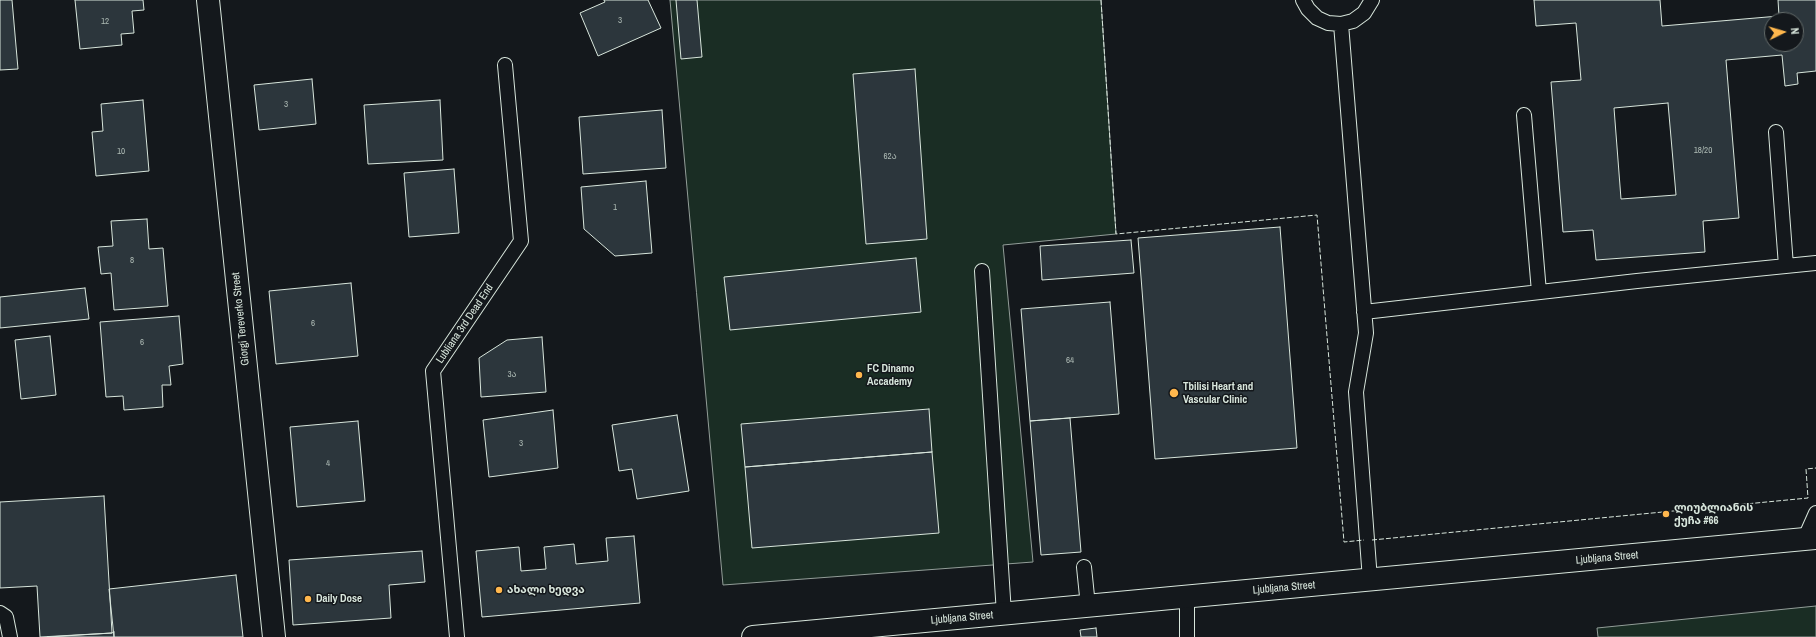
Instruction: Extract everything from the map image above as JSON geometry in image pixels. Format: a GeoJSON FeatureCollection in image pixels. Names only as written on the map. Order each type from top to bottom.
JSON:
{"type":"FeatureCollection","features":[{"type":"Feature","properties":{"kind":"street","name":"Giorgi Tereverko Street"},"geometry":{"type":"LineString","coordinates":[[208,0],[274,637]]}},
{"type":"Feature","properties":{"kind":"street","name":"Ljubljana Street"},"geometry":{"type":"LineString","coordinates":[[753,637],[897,630],[1004,614],[1810,539]]}},
{"type":"Feature","properties":{"kind":"lane"},"geometry":{"type":"LineString","coordinates":[[1303,0],[1308,9],[1317,18],[1328,23],[1341,24],[1353,21],[1364,13],[1372,0]]}},
{"type":"Feature","properties":{"kind":"lane"},"geometry":{"type":"LineString","coordinates":[[1341,24],[1366,333],[1356,392],[1370,580]]}},
{"type":"Feature","properties":{"kind":"lane","name":"Lubliana 3rd Dead End"},"geometry":{"type":"LineString","coordinates":[[457,637],[433,371],[521,242],[505,65]]}},
{"type":"Feature","properties":{"kind":"lane"},"geometry":{"type":"LineString","coordinates":[[1524,115],[1539,292]]}},
{"type":"Feature","properties":{"kind":"lane"},"geometry":{"type":"LineString","coordinates":[[1776,132],[1786,266]]}},
{"type":"Feature","properties":{"kind":"lane"},"geometry":{"type":"LineString","coordinates":[[1364,312],[1816,263]]}},
{"type":"Feature","properties":{"kind":"lane"},"geometry":{"type":"LineString","coordinates":[[982,271],[1004,614]]}},
{"type":"Feature","properties":{"kind":"lane"},"geometry":{"type":"LineString","coordinates":[[1810,539],[1816,513]]}},
{"type":"Feature","properties":{"kind":"lane"},"geometry":{"type":"LineString","coordinates":[[1084,567],[1088,606]]}},
{"type":"Feature","properties":{"kind":"lane"},"geometry":{"type":"LineString","coordinates":[[1187,597],[1187,637]]}},
{"type":"Feature","properties":{"kind":"lane"},"geometry":{"type":"LineString","coordinates":[[0,613],[6,617],[10,637]]}},
{"type":"Feature","properties":{"kind":"green space","name":"FC Dinamo Accademy"},"geometry":{"type":"Polygon","coordinates":[[[670,0],[1101,0],[1116,234],[1003,245],[1033,562],[723,585],[670,0]]]}},
{"type":"Feature","properties":{"kind":"green space"},"geometry":{"type":"Polygon","coordinates":[[[1816,606],[1816,637],[1598,637],[1597,628],[1816,606]]]}},
{"type":"Feature","properties":{"kind":"building"},"geometry":{"type":"Polygon","coordinates":[[[0,0],[12,0],[18,69],[0,70],[0,0]]]}},
{"type":"Feature","properties":{"kind":"building"},"geometry":{"type":"Polygon","coordinates":[[[75,0],[143,0],[144,10],[132,11],[134,33],[121,34],[122,45],[80,49],[75,0]]]}},
{"type":"Feature","properties":{"kind":"building"},"geometry":{"type":"Polygon","coordinates":[[[604,0],[648,0],[661,28],[598,56],[580,13],[605,2],[604,0]]]}},
{"type":"Feature","properties":{"kind":"building"},"geometry":{"type":"Polygon","coordinates":[[[676,0],[697,0],[702,57],[681,59],[676,0]]]}},
{"type":"Feature","properties":{"kind":"building"},"geometry":{"type":"Polygon","coordinates":[[[1534,0],[1660,0],[1662,26],[1764,17],[1764,52],[1804,52],[1804,12],[1779,12],[1778,0],[1816,0],[1816,71],[1797,73],[1798,84],[1785,86],[1782,55],[1726,60],[1739,218],[1703,221],[1705,252],[1596,260],[1593,230],[1563,232],[1551,82],[1581,80],[1576,23],[1536,26],[1534,0]],[[1668,103],[1614,108],[1621,199],[1676,195],[1668,103]]]}},
{"type":"Feature","properties":{"kind":"building"},"geometry":{"type":"Polygon","coordinates":[[[915,69],[927,239],[866,244],[853,74],[915,69]]]}},
{"type":"Feature","properties":{"kind":"building"},"geometry":{"type":"Polygon","coordinates":[[[312,79],[316,124],[259,130],[254,85],[312,79]]]}},
{"type":"Feature","properties":{"kind":"building"},"geometry":{"type":"Polygon","coordinates":[[[143,100],[149,171],[96,176],[92,132],[103,131],[101,104],[143,100]]]}},
{"type":"Feature","properties":{"kind":"building"},"geometry":{"type":"Polygon","coordinates":[[[440,100],[443,160],[368,164],[364,105],[440,100]]]}},
{"type":"Feature","properties":{"kind":"building"},"geometry":{"type":"Polygon","coordinates":[[[662,110],[666,168],[583,174],[579,117],[662,110]]]}},
{"type":"Feature","properties":{"kind":"building"},"geometry":{"type":"Polygon","coordinates":[[[454,169],[459,233],[409,237],[404,173],[454,169]]]}},
{"type":"Feature","properties":{"kind":"building"},"geometry":{"type":"Polygon","coordinates":[[[646,181],[652,253],[615,256],[584,229],[581,187],[646,181]]]}},
{"type":"Feature","properties":{"kind":"building"},"geometry":{"type":"Polygon","coordinates":[[[147,219],[149,249],[163,248],[168,306],[114,310],[111,273],[101,274],[98,247],[113,246],[111,221],[147,219]]]}},
{"type":"Feature","properties":{"kind":"building"},"geometry":{"type":"Polygon","coordinates":[[[1280,227],[1297,448],[1155,459],[1138,238],[1280,227]]]}},
{"type":"Feature","properties":{"kind":"building"},"geometry":{"type":"Polygon","coordinates":[[[1131,240],[1134,273],[1042,280],[1040,246],[1131,240]]]}},
{"type":"Feature","properties":{"kind":"building"},"geometry":{"type":"Polygon","coordinates":[[[916,258],[921,312],[730,330],[724,277],[916,258]]]}},
{"type":"Feature","properties":{"kind":"building"},"geometry":{"type":"Polygon","coordinates":[[[351,283],[358,356],[276,364],[269,291],[351,283]]]}},
{"type":"Feature","properties":{"kind":"building"},"geometry":{"type":"Polygon","coordinates":[[[85,288],[89,319],[0,328],[0,297],[85,288]]]}},
{"type":"Feature","properties":{"kind":"building"},"geometry":{"type":"Polygon","coordinates":[[[1110,302],[1119,414],[1030,421],[1021,309],[1110,302]]]}},
{"type":"Feature","properties":{"kind":"building"},"geometry":{"type":"Polygon","coordinates":[[[179,316],[183,364],[169,366],[171,385],[162,385],[163,407],[124,410],[123,396],[106,397],[100,322],[179,316]]]}},
{"type":"Feature","properties":{"kind":"building"},"geometry":{"type":"Polygon","coordinates":[[[50,336],[56,395],[21,399],[15,340],[50,336]]]}},
{"type":"Feature","properties":{"kind":"building"},"geometry":{"type":"Polygon","coordinates":[[[542,337],[546,392],[481,397],[479,358],[507,340],[542,337]]]}},
{"type":"Feature","properties":{"kind":"building"},"geometry":{"type":"Polygon","coordinates":[[[929,409],[932,452],[745,467],[741,424],[929,409]]]}},
{"type":"Feature","properties":{"kind":"building"},"geometry":{"type":"Polygon","coordinates":[[[553,410],[558,468],[489,477],[483,420],[553,410]]]}},
{"type":"Feature","properties":{"kind":"building"},"geometry":{"type":"Polygon","coordinates":[[[677,415],[689,491],[637,499],[632,469],[619,471],[612,425],[677,415]]]}},
{"type":"Feature","properties":{"kind":"building"},"geometry":{"type":"Polygon","coordinates":[[[1070,418],[1081,552],[1041,555],[1030,421],[1070,418]]]}},
{"type":"Feature","properties":{"kind":"building"},"geometry":{"type":"Polygon","coordinates":[[[358,421],[365,501],[297,507],[290,427],[358,421]]]}},
{"type":"Feature","properties":{"kind":"building"},"geometry":{"type":"Polygon","coordinates":[[[932,452],[939,533],[752,548],[745,467],[932,452]]]}},
{"type":"Feature","properties":{"kind":"building"},"geometry":{"type":"Polygon","coordinates":[[[104,496],[112,633],[40,637],[37,586],[0,588],[0,502],[104,496]]]}},
{"type":"Feature","properties":{"kind":"building"},"geometry":{"type":"Polygon","coordinates":[[[634,536],[640,603],[482,617],[476,551],[519,547],[521,571],[546,569],[544,547],[574,544],[576,564],[608,561],[606,538],[634,536]]]}},
{"type":"Feature","properties":{"kind":"building"},"geometry":{"type":"Polygon","coordinates":[[[422,551],[425,582],[389,585],[391,618],[293,625],[289,560],[422,551]]]}},
{"type":"Feature","properties":{"kind":"building"},"geometry":{"type":"Polygon","coordinates":[[[236,575],[243,637],[114,637],[109,589],[236,575]]]}},
{"type":"Feature","properties":{"kind":"building"},"geometry":{"type":"Polygon","coordinates":[[[1096,628],[1097,637],[1081,637],[1080,630],[1096,628]]]}},
{"type":"Feature","properties":{"kind":"building"},"geometry":{"type":"Polygon","coordinates":[[[114,632],[114,637],[47,637],[112,633],[114,632]]]}},
{"type":"Feature","properties":{"kind":"fence"},"geometry":{"type":"LineString","coordinates":[[1101,0],[1116,234],[1317,215],[1344,542],[1364,540]]}},
{"type":"Feature","properties":{"kind":"fence"},"geometry":{"type":"LineString","coordinates":[[1372,540],[1808,498],[1806,469],[1816,468]]}},
{"type":"Feature","properties":{"kind":"place","name":"FC Dinamo Accademy"},"geometry":{"type":"Point","coordinates":[859,375]}},
{"type":"Feature","properties":{"kind":"place","name":"Tbilisi Heart and Vascular Clinic"},"geometry":{"type":"Point","coordinates":[1174,393]}},
{"type":"Feature","properties":{"kind":"place","name":"ლიუბლიანის ქუჩა #66"},"geometry":{"type":"Point","coordinates":[1666,514]}},
{"type":"Feature","properties":{"kind":"place","name":"ახალი ხედვა"},"geometry":{"type":"Point","coordinates":[499,590]}},
{"type":"Feature","properties":{"kind":"place","name":"Daily Dose"},"geometry":{"type":"Point","coordinates":[308,599]}}]}
